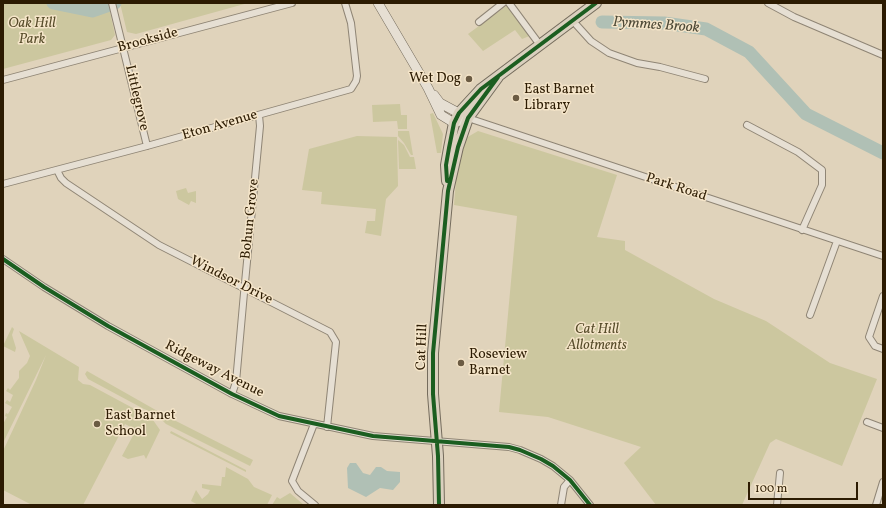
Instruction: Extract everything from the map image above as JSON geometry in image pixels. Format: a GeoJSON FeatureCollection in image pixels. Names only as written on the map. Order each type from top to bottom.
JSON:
{"type":"FeatureCollection","features":[{"type":"Feature","properties":{"kind":"main road"},"geometry":{"type":"LineString","coordinates":[[378,3],[428,88],[440,104],[464,116],[498,77],[596,3]]}},
{"type":"Feature","properties":{"kind":"main road"},"geometry":{"type":"LineString","coordinates":[[428,88],[441,115],[454,123]]}},
{"type":"Feature","properties":{"kind":"main road","name":"Cat Hill"},"geometry":{"type":"LineString","coordinates":[[448,191],[446,165],[454,123],[464,116]]}},
{"type":"Feature","properties":{"kind":"main road","name":"Cat Hill"},"geometry":{"type":"LineString","coordinates":[[439,505],[437,441],[433,394],[434,334],[448,191],[464,116]]}},
{"type":"Feature","properties":{"kind":"street","name":"Brookside"},"geometry":{"type":"LineString","coordinates":[[3,80],[292,3]]}},
{"type":"Feature","properties":{"kind":"street","name":"Eton Avenue"},"geometry":{"type":"LineString","coordinates":[[3,184],[147,146],[347,90],[354,85],[357,76],[353,39],[345,3]]}},
{"type":"Feature","properties":{"kind":"street"},"geometry":{"type":"LineString","coordinates":[[479,22],[503,3]]}},
{"type":"Feature","properties":{"kind":"street"},"geometry":{"type":"LineString","coordinates":[[509,3],[540,45]]}},
{"type":"Feature","properties":{"kind":"street"},"geometry":{"type":"LineString","coordinates":[[768,3],[794,17],[883,55]]}},
{"type":"Feature","properties":{"kind":"street","name":"Littlegrove"},"geometry":{"type":"LineString","coordinates":[[113,6],[147,146]]}},
{"type":"Feature","properties":{"kind":"street"},"geometry":{"type":"LineString","coordinates":[[572,20],[590,41],[609,53],[637,63],[706,79]]}},
{"type":"Feature","properties":{"kind":"street","name":"Bohun Grove"},"geometry":{"type":"LineString","coordinates":[[232,394],[236,382],[260,126],[259,115]]}},
{"type":"Feature","properties":{"kind":"street","name":"Park Road"},"geometry":{"type":"LineString","coordinates":[[464,116],[883,256]]}},
{"type":"Feature","properties":{"kind":"street"},"geometry":{"type":"LineString","coordinates":[[747,125],[798,152],[822,170],[822,185],[802,230]]}},
{"type":"Feature","properties":{"kind":"street","name":"Windsor Drive"},"geometry":{"type":"LineString","coordinates":[[57,170],[61,178],[66,183],[128,226],[159,245],[324,328],[334,336],[336,342],[327,427]]}},
{"type":"Feature","properties":{"kind":"street"},"geometry":{"type":"LineString","coordinates":[[810,315],[837,241]]}},
{"type":"Feature","properties":{"kind":"street","name":"Ridgeway Avenue"},"geometry":{"type":"LineString","coordinates":[[3,259],[44,287],[108,326],[232,394],[279,416],[327,427],[379,436],[509,447],[520,450],[553,466],[570,480],[590,505]]}},
{"type":"Feature","properties":{"kind":"street"},"geometry":{"type":"LineString","coordinates":[[883,296],[869,337],[875,346],[883,349]]}},
{"type":"Feature","properties":{"kind":"street"},"geometry":{"type":"LineString","coordinates":[[867,422],[883,428]]}},
{"type":"Feature","properties":{"kind":"street"},"geometry":{"type":"LineString","coordinates":[[314,424],[292,481],[298,491],[315,505]]}},
{"type":"Feature","properties":{"kind":"street"},"geometry":{"type":"LineString","coordinates":[[777,505],[780,473]]}},
{"type":"Feature","properties":{"kind":"street"},"geometry":{"type":"LineString","coordinates":[[561,505],[564,487],[570,480]]}},
{"type":"Feature","properties":{"kind":"street"},"geometry":{"type":"LineString","coordinates":[[876,505],[883,482]]}},
{"type":"Feature","properties":{"kind":"green space","name":"Oak Hill Park"},"geometry":{"type":"Polygon","coordinates":[[[3,3],[108,3],[115,35],[111,40],[3,69],[3,3]]]}},
{"type":"Feature","properties":{"kind":"green space"},"geometry":{"type":"Polygon","coordinates":[[[120,3],[248,3],[136,34],[127,32],[120,3]]]}},
{"type":"Feature","properties":{"kind":"green space"},"geometry":{"type":"Polygon","coordinates":[[[509,4],[532,35],[522,39],[515,30],[483,51],[468,34],[509,4]]]}},
{"type":"Feature","properties":{"kind":"green space"},"geometry":{"type":"Polygon","coordinates":[[[400,104],[401,115],[407,115],[407,129],[398,129],[397,121],[373,122],[372,105],[400,104]]]}},
{"type":"Feature","properties":{"kind":"green space"},"geometry":{"type":"Polygon","coordinates":[[[433,113],[443,134],[441,153],[437,153],[430,114],[433,113]]]}},
{"type":"Feature","properties":{"kind":"green space"},"geometry":{"type":"Polygon","coordinates":[[[398,131],[409,131],[413,155],[411,155],[398,136],[398,131]]]}},
{"type":"Feature","properties":{"kind":"green space","name":"Cat Hill Allotments"},"geometry":{"type":"Polygon","coordinates":[[[478,131],[617,175],[597,237],[625,241],[625,250],[714,299],[766,321],[830,363],[877,379],[842,466],[776,439],[770,443],[742,505],[656,505],[624,463],[641,447],[548,417],[499,412],[517,216],[454,205],[456,180],[466,138],[478,131]]]}},
{"type":"Feature","properties":{"kind":"green space"},"geometry":{"type":"Polygon","coordinates":[[[357,136],[397,137],[398,186],[386,199],[381,236],[365,233],[367,221],[375,221],[376,209],[321,204],[322,192],[302,190],[309,149],[357,136]]]}},
{"type":"Feature","properties":{"kind":"green space"},"geometry":{"type":"Polygon","coordinates":[[[398,140],[404,145],[410,157],[414,157],[416,169],[399,169],[398,140]]]}},
{"type":"Feature","properties":{"kind":"green space"},"geometry":{"type":"Polygon","coordinates":[[[186,188],[188,193],[196,191],[196,203],[191,201],[189,205],[178,199],[176,191],[186,188]]]}},
{"type":"Feature","properties":{"kind":"green space"},"geometry":{"type":"Polygon","coordinates":[[[12,327],[14,329],[12,335],[16,348],[15,352],[3,346],[12,327]]]}},
{"type":"Feature","properties":{"kind":"green space"},"geometry":{"type":"Polygon","coordinates":[[[19,331],[79,367],[78,380],[83,384],[90,385],[144,414],[153,420],[160,430],[146,459],[144,455],[128,459],[122,456],[136,430],[125,424],[83,505],[32,505],[3,490],[3,451],[46,355],[3,443],[3,424],[7,417],[5,416],[12,407],[5,403],[7,400],[10,402],[13,395],[6,391],[8,388],[10,390],[19,378],[19,371],[27,363],[30,356],[19,331]]]}},
{"type":"Feature","properties":{"kind":"green space"},"geometry":{"type":"Polygon","coordinates":[[[87,371],[168,417],[253,460],[250,466],[166,424],[156,414],[88,379],[85,374],[87,371]]]}},
{"type":"Feature","properties":{"kind":"green space"},"geometry":{"type":"Polygon","coordinates":[[[171,431],[246,470],[246,472],[170,433],[171,431]]]}},
{"type":"Feature","properties":{"kind":"green space"},"geometry":{"type":"Polygon","coordinates":[[[226,467],[248,479],[254,487],[272,495],[267,505],[198,505],[191,501],[196,490],[202,499],[208,494],[210,490],[202,488],[202,484],[221,486],[222,477],[225,477],[226,467]]]}},
{"type":"Feature","properties":{"kind":"green space"},"geometry":{"type":"Polygon","coordinates":[[[290,493],[304,505],[272,505],[277,497],[280,499],[290,493]]]}},
{"type":"Feature","properties":{"kind":"shaded area"},"geometry":{"type":"Polygon","coordinates":[[[350,463],[356,463],[363,473],[370,475],[376,467],[381,467],[387,471],[400,472],[400,482],[393,490],[380,488],[366,497],[348,488],[347,468],[350,463]]]}},
{"type":"Feature","properties":{"kind":"waterway","name":"Pymmes Brook"},"geometry":{"type":"LineString","coordinates":[[53,3],[92,11],[115,3]]}},
{"type":"Feature","properties":{"kind":"waterway","name":"Pymmes Brook"},"geometry":{"type":"LineString","coordinates":[[602,22],[664,23],[706,29],[749,52],[806,114],[883,153]]}},
{"type":"Feature","properties":{"kind":"cycle path"},"geometry":{"type":"LineString","coordinates":[[447,181],[446,165],[454,123],[459,113],[481,89],[596,3]]}},
{"type":"Feature","properties":{"kind":"cycle path"},"geometry":{"type":"LineString","coordinates":[[439,505],[438,456],[433,394],[433,353],[448,191],[458,147],[468,118],[498,77]]}},
{"type":"Feature","properties":{"kind":"cycle path"},"geometry":{"type":"LineString","coordinates":[[3,259],[44,287],[108,326],[232,394],[279,416],[373,436],[509,447],[520,450],[553,466],[570,480],[590,505]]}},
{"type":"Feature","properties":{"kind":"place","name":"Wet Dog"},"geometry":{"type":"Point","coordinates":[469,79]}},
{"type":"Feature","properties":{"kind":"place","name":"East Barnet Library"},"geometry":{"type":"Point","coordinates":[516,98]}},
{"type":"Feature","properties":{"kind":"place","name":"Roseview Barnet"},"geometry":{"type":"Point","coordinates":[461,363]}},
{"type":"Feature","properties":{"kind":"place","name":"East Barnet School"},"geometry":{"type":"Point","coordinates":[97,424]}}]}
